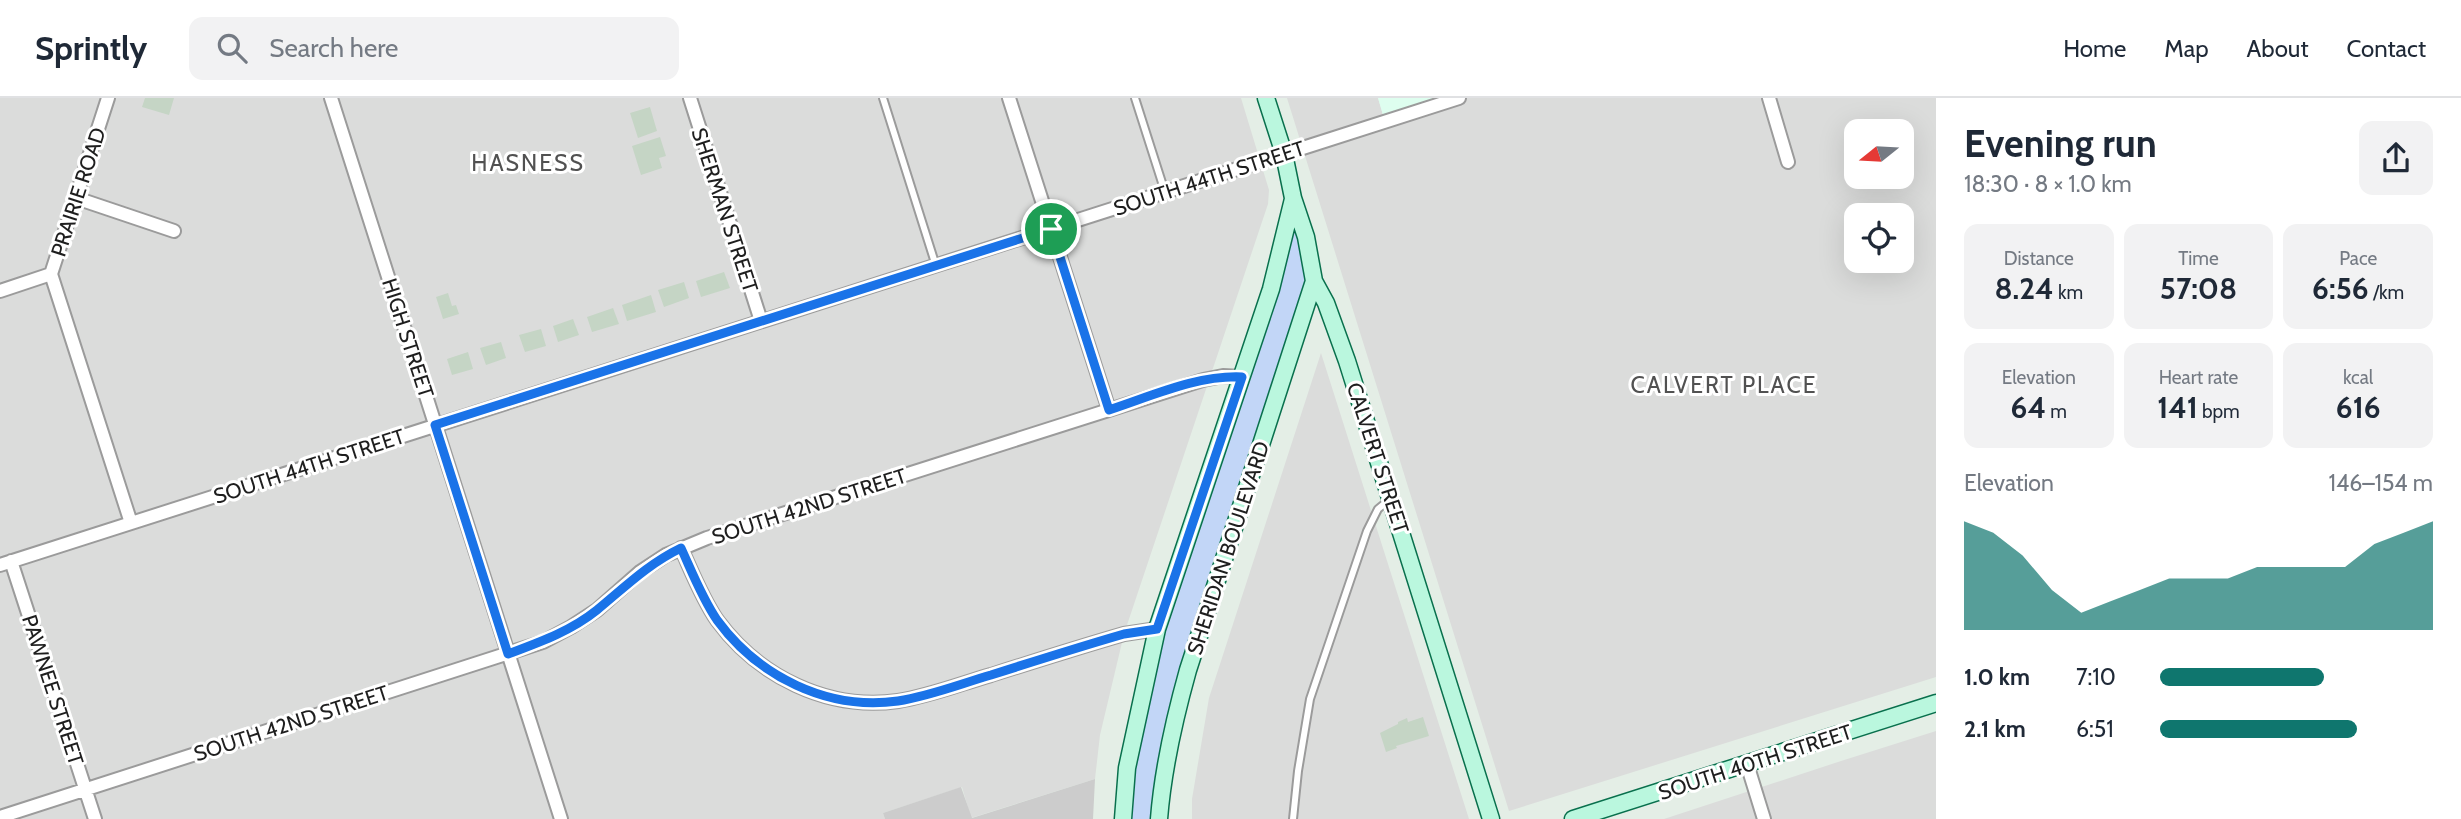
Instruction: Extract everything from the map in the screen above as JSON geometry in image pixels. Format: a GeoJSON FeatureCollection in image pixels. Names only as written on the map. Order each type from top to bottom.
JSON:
{"type":"FeatureCollection","features":[{"type":"Feature","properties":{"kind":"main road","name":"CALVERT STREET"},"geometry":{"type":"LineString","coordinates":[[1266,98],[1306,237],[1314,281],[1332,317],[1491,819]]}},
{"type":"Feature","properties":{"kind":"main road","name":"SHERIDAN BOULEVARD"},"geometry":{"type":"LineString","coordinates":[[1123,819],[1127,768],[1157,629],[1271,289],[1293,198]]}},
{"type":"Feature","properties":{"kind":"main road","name":"SHERIDAN BOULEVARD"},"geometry":{"type":"LineString","coordinates":[[1159,819],[1172,726],[1188,670],[1314,281]]}},
{"type":"Feature","properties":{"kind":"main road","name":"SOUTH 40TH STREET"},"geometry":{"type":"LineString","coordinates":[[1573,819],[1936,703]]}},
{"type":"Feature","properties":{"kind":"street","name":"PRAIRIE ROAD"},"geometry":{"type":"LineString","coordinates":[[0,291],[51,274],[108,98]]}},
{"type":"Feature","properties":{"kind":"street","name":"HIGH STREET"},"geometry":{"type":"LineString","coordinates":[[331,98],[561,819]]}},
{"type":"Feature","properties":{"kind":"street","name":"SHERMAN STREET"},"geometry":{"type":"LineString","coordinates":[[690,98],[761,321]]}},
{"type":"Feature","properties":{"kind":"street"},"geometry":{"type":"LineString","coordinates":[[1009,98],[1109,410]]}},
{"type":"Feature","properties":{"kind":"street","name":"SOUTH 44TH STREET"},"geometry":{"type":"LineString","coordinates":[[6,563],[1459,98]]}},
{"type":"Feature","properties":{"kind":"street"},"geometry":{"type":"LineString","coordinates":[[1769,98],[1788,162]]}},
{"type":"Feature","properties":{"kind":"street"},"geometry":{"type":"LineString","coordinates":[[76,198],[174,231]]}},
{"type":"Feature","properties":{"kind":"street"},"geometry":{"type":"LineString","coordinates":[[51,274],[131,523]]}},
{"type":"Feature","properties":{"kind":"street","name":"SOUTH 42ND STREET"},"geometry":{"type":"LineString","coordinates":[[0,817],[543,642],[597,610],[640,572],[681,548],[720,534],[1203,380],[1223,376],[1242,377]]}},
{"type":"Feature","properties":{"kind":"street"},"geometry":{"type":"LineString","coordinates":[[681,548],[716,618],[750,657],[789,683],[839,699],[867,703],[919,697],[1124,634],[1157,629]]}},
{"type":"Feature","properties":{"kind":"street","name":"PAWNEE STREET"},"geometry":{"type":"LineString","coordinates":[[6,563],[94,819]]}},
{"type":"Feature","properties":{"kind":"street"},"geometry":{"type":"LineString","coordinates":[[1748,764],[1764,819]]}},
{"type":"Feature","properties":{"kind":"lane"},"geometry":{"type":"LineString","coordinates":[[883,98],[936,266]]}},
{"type":"Feature","properties":{"kind":"lane"},"geometry":{"type":"LineString","coordinates":[[1135,98],[1164,192]]}},
{"type":"Feature","properties":{"kind":"lane"},"geometry":{"type":"LineString","coordinates":[[1293,819],[1299,760],[1310,699],[1367,531],[1378,509],[1391,498]]}},
{"type":"Feature","properties":{"kind":"shaded area"},"geometry":{"type":"Polygon","coordinates":[[[0,98],[1241,98],[1269,190],[1268,204],[1124,634],[1100,735],[1095,779],[971,818],[962,787],[883,813],[885,819],[0,819],[0,98]]]}},
{"type":"Feature","properties":{"kind":"shaded area"},"geometry":{"type":"Polygon","coordinates":[[[1287,98],[1378,98],[1385,121],[1459,98],[1936,98],[1936,677],[1509,811],[1287,98]]]}},
{"type":"Feature","properties":{"kind":"shaded area"},"geometry":{"type":"Polygon","coordinates":[[[1378,98],[1459,98],[1385,122],[1378,98]]]}},
{"type":"Feature","properties":{"kind":"shaded area"},"geometry":{"type":"Polygon","coordinates":[[[1293,198],[1314,281],[1207,605],[1159,819],[1123,819],[1138,708],[1293,198]]]}},
{"type":"Feature","properties":{"kind":"shaded area"},"geometry":{"type":"Polygon","coordinates":[[[1321,353],[1469,819],[1192,819],[1192,799],[1209,698],[1321,353]]]}},
{"type":"Feature","properties":{"kind":"shaded area"},"geometry":{"type":"Polygon","coordinates":[[[1936,731],[1936,819],[1664,819],[1841,761],[1936,731]]]}},
{"type":"Feature","properties":{"kind":"shaded area"},"geometry":{"type":"Polygon","coordinates":[[[1095,779],[1093,819],[885,819],[883,813],[961,787],[972,818],[1095,779]]]}},
{"type":"Feature","properties":{"kind":"building"},"geometry":{"type":"Polygon","coordinates":[[[145,98],[174,98],[169,115],[142,107],[145,98]]]}},
{"type":"Feature","properties":{"kind":"building"},"geometry":{"type":"Polygon","coordinates":[[[650,107],[657,131],[638,138],[630,113],[650,107]]]}},
{"type":"Feature","properties":{"kind":"building"},"geometry":{"type":"Polygon","coordinates":[[[660,137],[666,156],[659,158],[662,168],[641,175],[632,146],[660,137]]]}},
{"type":"Feature","properties":{"kind":"building"},"geometry":{"type":"Polygon","coordinates":[[[724,272],[730,288],[701,297],[696,281],[724,272]]]}},
{"type":"Feature","properties":{"kind":"building"},"geometry":{"type":"Polygon","coordinates":[[[684,282],[689,298],[664,307],[658,290],[684,282]]]}},
{"type":"Feature","properties":{"kind":"building"},"geometry":{"type":"Polygon","coordinates":[[[448,293],[452,306],[456,305],[459,314],[443,319],[436,297],[448,293]]]}},
{"type":"Feature","properties":{"kind":"building"},"geometry":{"type":"Polygon","coordinates":[[[651,295],[656,312],[627,321],[622,305],[651,295]]]}},
{"type":"Feature","properties":{"kind":"building"},"geometry":{"type":"Polygon","coordinates":[[[613,308],[619,324],[592,332],[587,317],[613,308]]]}},
{"type":"Feature","properties":{"kind":"building"},"geometry":{"type":"Polygon","coordinates":[[[573,319],[579,335],[558,342],[553,326],[573,319]]]}},
{"type":"Feature","properties":{"kind":"building"},"geometry":{"type":"Polygon","coordinates":[[[541,329],[546,346],[525,352],[519,335],[541,329]]]}},
{"type":"Feature","properties":{"kind":"building"},"geometry":{"type":"Polygon","coordinates":[[[501,342],[506,358],[486,365],[480,348],[501,342]]]}},
{"type":"Feature","properties":{"kind":"building"},"geometry":{"type":"Polygon","coordinates":[[[468,352],[473,369],[452,375],[447,359],[468,352]]]}},
{"type":"Feature","properties":{"kind":"building"},"geometry":{"type":"Polygon","coordinates":[[[1423,717],[1429,736],[1396,746],[1397,748],[1386,752],[1380,733],[1407,718],[1408,722],[1423,717]]]}},
{"type":"Feature","properties":{"kind":"district","name":"HASNESS"},"geometry":{"type":"Point","coordinates":[528,163]}},
{"type":"Feature","properties":{"kind":"district","name":"CALVERT PLACE"},"geometry":{"type":"Point","coordinates":[1724,385]}},
{"type":"Feature","properties":{"kind":"route"},"geometry":{"type":"LineString","coordinates":[[1051,229],[1109,410],[1203,380],[1223,376],[1242,377],[1157,629],[1124,634],[919,697],[867,703],[839,699],[789,683],[750,657],[716,618],[681,548],[640,572],[597,610],[571,627],[543,642],[508,654],[435,425],[1051,229]]}}]}
